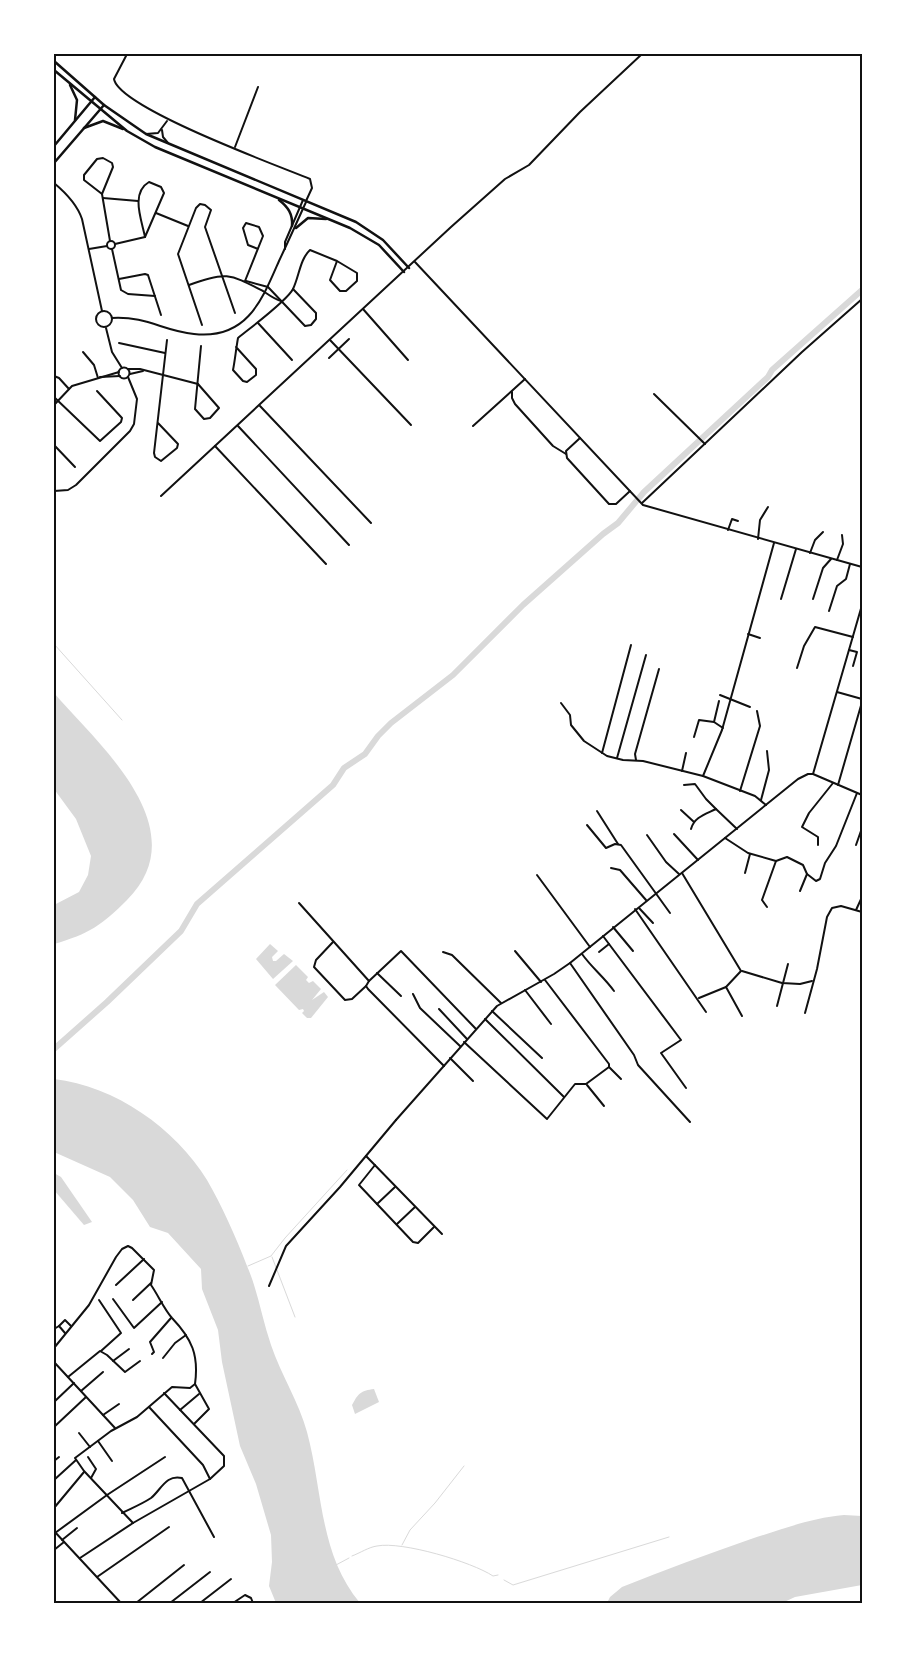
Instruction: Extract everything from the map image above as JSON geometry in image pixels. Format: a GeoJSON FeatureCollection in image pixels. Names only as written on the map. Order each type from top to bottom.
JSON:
{"type":"FeatureCollection","features":[{"type":"Feature","properties":{"kind":"main road"},"geometry":{"type":"LineString","coordinates":[[54,60],[104,105],[146,134],[372,231],[409,268]]}},
{"type":"Feature","properties":{"kind":"main road"},"geometry":{"type":"LineString","coordinates":[[54,70],[127,131]]}},
{"type":"Feature","properties":{"kind":"main road"},"geometry":{"type":"LineString","coordinates":[[67,82],[77,100],[75,122]]}},
{"type":"Feature","properties":{"kind":"main road"},"geometry":{"type":"LineString","coordinates":[[54,146],[96,98]]}},
{"type":"Feature","properties":{"kind":"main road"},"geometry":{"type":"LineString","coordinates":[[54,163],[104,105]]}},
{"type":"Feature","properties":{"kind":"main road"},"geometry":{"type":"LineString","coordinates":[[83,129],[103,121],[127,131],[155,147],[330,220],[370,238],[380,245],[404,272]]}},
{"type":"Feature","properties":{"kind":"main road"},"geometry":{"type":"LineString","coordinates":[[275,197],[286,206],[291,215],[292,226]]}},
{"type":"Feature","properties":{"kind":"main road"},"geometry":{"type":"LineString","coordinates":[[296,228],[308,218],[330,220]]}},
{"type":"Feature","properties":{"kind":"street"},"geometry":{"type":"LineString","coordinates":[[161,496],[505,179],[529,165],[580,112],[642,54]]}},
{"type":"Feature","properties":{"kind":"street"},"geometry":{"type":"LineString","coordinates":[[126,56],[114,79],[116,85],[142,105],[167,120],[310,179],[312,188],[292,226],[285,249]]}},
{"type":"Feature","properties":{"kind":"street"},"geometry":{"type":"LineString","coordinates":[[235,147],[258,88]]}},
{"type":"Feature","properties":{"kind":"street"},"geometry":{"type":"LineString","coordinates":[[146,134],[156,134],[162,130],[167,120]]}},
{"type":"Feature","properties":{"kind":"street"},"geometry":{"type":"LineString","coordinates":[[162,130],[163,137],[172,146]]}},
{"type":"Feature","properties":{"kind":"street"},"geometry":{"type":"LineString","coordinates":[[107,246],[110,241],[102,196],[113,167],[108,160],[99,158],[84,175],[84,180],[102,196],[138,201]]}},
{"type":"Feature","properties":{"kind":"street"},"geometry":{"type":"LineString","coordinates":[[54,182],[79,210],[102,311]]}},
{"type":"Feature","properties":{"kind":"street"},"geometry":{"type":"LineString","coordinates":[[110,241],[114,244],[145,237],[164,193],[161,187],[147,183],[138,201],[145,237]]}},
{"type":"Feature","properties":{"kind":"street"},"geometry":{"type":"LineString","coordinates":[[202,326],[178,254],[198,205],[205,205],[211,210],[205,227],[235,313]]}},
{"type":"Feature","properties":{"kind":"street"},"geometry":{"type":"LineString","coordinates":[[112,318],[140,319],[182,333],[210,334],[241,323],[259,306],[266,293],[296,228],[302,208]]}},
{"type":"Feature","properties":{"kind":"street"},"geometry":{"type":"LineString","coordinates":[[156,213],[188,226]]}},
{"type":"Feature","properties":{"kind":"street"},"geometry":{"type":"LineString","coordinates":[[246,281],[263,236],[259,228],[246,222],[243,228],[248,245],[258,249]]}},
{"type":"Feature","properties":{"kind":"street"},"geometry":{"type":"LineString","coordinates":[[142,224],[147,228],[151,226]]}},
{"type":"Feature","properties":{"kind":"street"},"geometry":{"type":"LineString","coordinates":[[114,244],[112,249],[123,292],[155,296]]}},
{"type":"Feature","properties":{"kind":"street"},"geometry":{"type":"LineString","coordinates":[[89,249],[107,246],[112,249]]}},
{"type":"Feature","properties":{"kind":"street"},"geometry":{"type":"LineString","coordinates":[[236,347],[256,369],[256,375],[247,382],[243,381],[233,370],[236,347],[238,338],[258,323],[293,289],[310,250],[338,261],[357,273],[358,277],[344,292],[338,290],[330,280],[338,261]]}},
{"type":"Feature","properties":{"kind":"street"},"geometry":{"type":"LineString","coordinates":[[415,262],[646,507],[862,567]]}},
{"type":"Feature","properties":{"kind":"street"},"geometry":{"type":"LineString","coordinates":[[119,278],[145,274],[149,278],[162,315]]}},
{"type":"Feature","properties":{"kind":"street"},"geometry":{"type":"LineString","coordinates":[[189,285],[221,274],[268,287],[305,326],[314,322],[316,313],[293,289]]}},
{"type":"Feature","properties":{"kind":"street"},"geometry":{"type":"LineString","coordinates":[[246,281],[280,301]]}},
{"type":"Feature","properties":{"kind":"street"},"geometry":{"type":"LineString","coordinates":[[641,502],[802,352],[862,300]]}},
{"type":"Feature","properties":{"kind":"street"},"geometry":{"type":"LineString","coordinates":[[363,309],[408,360]]}},
{"type":"Feature","properties":{"kind":"street"},"geometry":{"type":"LineString","coordinates":[[102,311],[108,312],[112,318],[110,325],[106,328],[100,327],[95,321],[96,316],[102,311]]}},
{"type":"Feature","properties":{"kind":"street"},"geometry":{"type":"LineString","coordinates":[[258,323],[292,360]]}},
{"type":"Feature","properties":{"kind":"street"},"geometry":{"type":"LineString","coordinates":[[106,328],[112,352],[122,368],[198,384],[219,408],[210,418],[204,420],[195,409],[198,384],[202,346]]}},
{"type":"Feature","properties":{"kind":"street"},"geometry":{"type":"LineString","coordinates":[[329,358],[349,339]]}},
{"type":"Feature","properties":{"kind":"street"},"geometry":{"type":"LineString","coordinates":[[158,423],[178,444],[177,448],[162,461],[155,457],[154,453],[167,340]]}},
{"type":"Feature","properties":{"kind":"street"},"geometry":{"type":"LineString","coordinates":[[330,340],[411,425]]}},
{"type":"Feature","properties":{"kind":"street"},"geometry":{"type":"LineString","coordinates":[[119,343],[165,353]]}},
{"type":"Feature","properties":{"kind":"street"},"geometry":{"type":"LineString","coordinates":[[82,352],[94,366],[99,378]]}},
{"type":"Feature","properties":{"kind":"street"},"geometry":{"type":"LineString","coordinates":[[54,405],[69,389],[119,372],[122,368]]}},
{"type":"Feature","properties":{"kind":"street"},"geometry":{"type":"LineString","coordinates":[[54,491],[68,490],[76,485],[130,431],[134,424],[137,399],[128,369]]}},
{"type":"Feature","properties":{"kind":"street"},"geometry":{"type":"LineString","coordinates":[[99,378],[129,375],[143,371]]}},
{"type":"Feature","properties":{"kind":"street"},"geometry":{"type":"LineString","coordinates":[[119,372],[120,376]]}},
{"type":"Feature","properties":{"kind":"street"},"geometry":{"type":"LineString","coordinates":[[54,376],[59,378],[69,389]]}},
{"type":"Feature","properties":{"kind":"street"},"geometry":{"type":"LineString","coordinates":[[473,426],[525,379]]}},
{"type":"Feature","properties":{"kind":"street"},"geometry":{"type":"LineString","coordinates":[[54,397],[100,441],[122,422],[122,418],[97,391]]}},
{"type":"Feature","properties":{"kind":"street"},"geometry":{"type":"LineString","coordinates":[[512,392],[515,404],[559,451],[566,454],[609,504],[616,504],[630,491]]}},
{"type":"Feature","properties":{"kind":"street"},"geometry":{"type":"LineString","coordinates":[[654,394],[704,443]]}},
{"type":"Feature","properties":{"kind":"street"},"geometry":{"type":"LineString","coordinates":[[260,406],[371,524]]}},
{"type":"Feature","properties":{"kind":"street"},"geometry":{"type":"LineString","coordinates":[[238,426],[349,545]]}},
{"type":"Feature","properties":{"kind":"street"},"geometry":{"type":"LineString","coordinates":[[566,454],[580,438]]}},
{"type":"Feature","properties":{"kind":"street"},"geometry":{"type":"LineString","coordinates":[[54,446],[75,467]]}},
{"type":"Feature","properties":{"kind":"street"},"geometry":{"type":"LineString","coordinates":[[215,446],[326,564]]}},
{"type":"Feature","properties":{"kind":"street"},"geometry":{"type":"LineString","coordinates":[[758,539],[760,520],[768,507]]}},
{"type":"Feature","properties":{"kind":"street"},"geometry":{"type":"LineString","coordinates":[[728,530],[732,519],[738,521]]}},
{"type":"Feature","properties":{"kind":"street"},"geometry":{"type":"LineString","coordinates":[[810,553],[815,540],[823,532]]}},
{"type":"Feature","properties":{"kind":"street"},"geometry":{"type":"LineString","coordinates":[[837,560],[844,544],[842,535]]}},
{"type":"Feature","properties":{"kind":"street"},"geometry":{"type":"LineString","coordinates":[[703,776],[723,728],[774,543]]}},
{"type":"Feature","properties":{"kind":"street"},"geometry":{"type":"LineString","coordinates":[[781,599],[796,549]]}},
{"type":"Feature","properties":{"kind":"street"},"geometry":{"type":"LineString","coordinates":[[813,599],[823,568],[831,559]]}},
{"type":"Feature","properties":{"kind":"street"},"geometry":{"type":"LineString","coordinates":[[829,611],[837,586],[846,579],[850,564]]}},
{"type":"Feature","properties":{"kind":"street"},"geometry":{"type":"LineString","coordinates":[[813,774],[862,605]]}},
{"type":"Feature","properties":{"kind":"street"},"geometry":{"type":"LineString","coordinates":[[797,668],[814,627],[822,627],[853,636]]}},
{"type":"Feature","properties":{"kind":"street"},"geometry":{"type":"LineString","coordinates":[[748,634],[760,638]]}},
{"type":"Feature","properties":{"kind":"street"},"geometry":{"type":"LineString","coordinates":[[602,753],[632,645]]}},
{"type":"Feature","properties":{"kind":"street"},"geometry":{"type":"LineString","coordinates":[[849,650],[857,652],[853,666]]}},
{"type":"Feature","properties":{"kind":"street"},"geometry":{"type":"LineString","coordinates":[[617,758],[646,655]]}},
{"type":"Feature","properties":{"kind":"street"},"geometry":{"type":"LineString","coordinates":[[636,760],[635,754],[659,669]]}},
{"type":"Feature","properties":{"kind":"street"},"geometry":{"type":"LineString","coordinates":[[837,692],[862,700],[838,785]]}},
{"type":"Feature","properties":{"kind":"street"},"geometry":{"type":"LineString","coordinates":[[720,695],[750,707]]}},
{"type":"Feature","properties":{"kind":"street"},"geometry":{"type":"LineString","coordinates":[[714,722],[719,701]]}},
{"type":"Feature","properties":{"kind":"street"},"geometry":{"type":"LineString","coordinates":[[560,702],[570,715],[571,726],[584,742],[602,753],[617,758],[682,770],[726,783],[732,788],[761,800],[766,805]]}},
{"type":"Feature","properties":{"kind":"street"},"geometry":{"type":"LineString","coordinates":[[740,791],[760,726],[757,711]]}},
{"type":"Feature","properties":{"kind":"street"},"geometry":{"type":"LineString","coordinates":[[694,737],[699,720],[714,722],[723,728]]}},
{"type":"Feature","properties":{"kind":"street"},"geometry":{"type":"LineString","coordinates":[[761,800],[769,770],[767,751]]}},
{"type":"Feature","properties":{"kind":"street"},"geometry":{"type":"LineString","coordinates":[[682,770],[686,753]]}},
{"type":"Feature","properties":{"kind":"street"},"geometry":{"type":"LineString","coordinates":[[269,1286],[286,1246],[467,1038],[500,1003],[545,980],[570,963],[798,779],[808,774],[813,774],[862,796]]}},
{"type":"Feature","properties":{"kind":"street"},"geometry":{"type":"LineString","coordinates":[[818,845],[818,838],[802,827],[809,813],[833,783]]}},
{"type":"Feature","properties":{"kind":"street"},"geometry":{"type":"LineString","coordinates":[[684,785],[696,784],[706,799],[737,828]]}},
{"type":"Feature","properties":{"kind":"street"},"geometry":{"type":"LineString","coordinates":[[725,838],[738,849],[750,853],[776,861],[786,856],[793,859],[803,865],[807,874],[816,881],[820,879],[825,863],[836,846],[857,793]]}},
{"type":"Feature","properties":{"kind":"street"},"geometry":{"type":"LineString","coordinates":[[691,828],[700,816],[716,809]]}},
{"type":"Feature","properties":{"kind":"street"},"geometry":{"type":"LineString","coordinates":[[681,810],[694,822]]}},
{"type":"Feature","properties":{"kind":"street"},"geometry":{"type":"LineString","coordinates":[[597,811],[618,844],[657,892],[670,913]]}},
{"type":"Feature","properties":{"kind":"street"},"geometry":{"type":"LineString","coordinates":[[587,825],[606,848],[618,844]]}},
{"type":"Feature","properties":{"kind":"street"},"geometry":{"type":"LineString","coordinates":[[856,845],[862,828]]}},
{"type":"Feature","properties":{"kind":"street"},"geometry":{"type":"LineString","coordinates":[[647,834],[666,862],[680,873],[741,971],[783,983],[807,983],[812,981]]}},
{"type":"Feature","properties":{"kind":"street"},"geometry":{"type":"LineString","coordinates":[[674,834],[698,860]]}},
{"type":"Feature","properties":{"kind":"street"},"geometry":{"type":"LineString","coordinates":[[745,873],[750,853]]}},
{"type":"Feature","properties":{"kind":"street"},"geometry":{"type":"LineString","coordinates":[[767,908],[762,900],[776,861]]}},
{"type":"Feature","properties":{"kind":"street"},"geometry":{"type":"LineString","coordinates":[[611,868],[620,870],[646,900]]}},
{"type":"Feature","properties":{"kind":"street"},"geometry":{"type":"LineString","coordinates":[[800,891],[807,874]]}},
{"type":"Feature","properties":{"kind":"street"},"geometry":{"type":"LineString","coordinates":[[537,875],[590,946]]}},
{"type":"Feature","properties":{"kind":"street"},"geometry":{"type":"LineString","coordinates":[[856,910],[862,897]]}},
{"type":"Feature","properties":{"kind":"street"},"geometry":{"type":"LineString","coordinates":[[299,903],[369,981]]}},
{"type":"Feature","properties":{"kind":"street"},"geometry":{"type":"LineString","coordinates":[[805,1013],[812,981],[817,969],[827,917],[832,908],[836,906],[862,912]]}},
{"type":"Feature","properties":{"kind":"street"},"geometry":{"type":"LineString","coordinates":[[638,907],[653,923]]}},
{"type":"Feature","properties":{"kind":"street"},"geometry":{"type":"LineString","coordinates":[[635,910],[699,998],[706,1012]]}},
{"type":"Feature","properties":{"kind":"street"},"geometry":{"type":"LineString","coordinates":[[613,927],[633,951]]}},
{"type":"Feature","properties":{"kind":"street"},"geometry":{"type":"LineString","coordinates":[[603,936],[681,1040],[661,1053],[686,1088]]}},
{"type":"Feature","properties":{"kind":"street"},"geometry":{"type":"LineString","coordinates":[[333,942],[316,960],[314,967],[343,1000],[352,999],[398,952],[404,953],[476,1029]]}},
{"type":"Feature","properties":{"kind":"street"},"geometry":{"type":"LineString","coordinates":[[599,952],[609,944]]}},
{"type":"Feature","properties":{"kind":"street"},"geometry":{"type":"LineString","coordinates":[[515,951],[541,982]]}},
{"type":"Feature","properties":{"kind":"street"},"geometry":{"type":"LineString","coordinates":[[443,952],[452,955],[500,1003]]}},
{"type":"Feature","properties":{"kind":"street"},"geometry":{"type":"LineString","coordinates":[[581,954],[594,971],[602,976],[614,991]]}},
{"type":"Feature","properties":{"kind":"street"},"geometry":{"type":"LineString","coordinates":[[570,963],[634,1055],[638,1065],[690,1122]]}},
{"type":"Feature","properties":{"kind":"street"},"geometry":{"type":"LineString","coordinates":[[777,1006],[788,964]]}},
{"type":"Feature","properties":{"kind":"street"},"geometry":{"type":"LineString","coordinates":[[699,998],[726,986],[741,971]]}},
{"type":"Feature","properties":{"kind":"street"},"geometry":{"type":"LineString","coordinates":[[377,973],[401,996]]}},
{"type":"Feature","properties":{"kind":"street"},"geometry":{"type":"LineString","coordinates":[[545,980],[609,1067],[621,1079]]}},
{"type":"Feature","properties":{"kind":"street"},"geometry":{"type":"LineString","coordinates":[[807,983],[811,986]]}},
{"type":"Feature","properties":{"kind":"street"},"geometry":{"type":"LineString","coordinates":[[366,986],[444,1066]]}},
{"type":"Feature","properties":{"kind":"street"},"geometry":{"type":"LineString","coordinates":[[726,986],[742,1016]]}},
{"type":"Feature","properties":{"kind":"street"},"geometry":{"type":"LineString","coordinates":[[525,990],[552,1024]]}},
{"type":"Feature","properties":{"kind":"street"},"geometry":{"type":"LineString","coordinates":[[413,994],[420,1008],[460,1046]]}},
{"type":"Feature","properties":{"kind":"street"},"geometry":{"type":"LineString","coordinates":[[439,1009],[467,1038]]}},
{"type":"Feature","properties":{"kind":"street"},"geometry":{"type":"LineString","coordinates":[[492,1011],[542,1058]]}},
{"type":"Feature","properties":{"kind":"street"},"geometry":{"type":"LineString","coordinates":[[485,1019],[564,1097]]}},
{"type":"Feature","properties":{"kind":"street"},"geometry":{"type":"LineString","coordinates":[[464,1042],[545,1119],[550,1116],[575,1084],[586,1084],[609,1067]]}},
{"type":"Feature","properties":{"kind":"street"},"geometry":{"type":"LineString","coordinates":[[450,1058],[473,1080]]}},
{"type":"Feature","properties":{"kind":"street"},"geometry":{"type":"LineString","coordinates":[[586,1084],[604,1106]]}},
{"type":"Feature","properties":{"kind":"street"},"geometry":{"type":"LineString","coordinates":[[366,1156],[442,1234]]}},
{"type":"Feature","properties":{"kind":"street"},"geometry":{"type":"LineString","coordinates":[[376,1166],[359,1184],[377,1204],[415,1243],[434,1227]]}},
{"type":"Feature","properties":{"kind":"street"},"geometry":{"type":"LineString","coordinates":[[377,1204],[395,1187]]}},
{"type":"Feature","properties":{"kind":"street"},"geometry":{"type":"LineString","coordinates":[[397,1224],[415,1207]]}},
{"type":"Feature","properties":{"kind":"street"},"geometry":{"type":"LineString","coordinates":[[54,1348],[89,1305],[107,1270],[122,1249],[128,1246],[154,1270],[151,1283],[133,1300]]}},
{"type":"Feature","properties":{"kind":"street"},"geometry":{"type":"LineString","coordinates":[[116,1284],[144,1259]]}},
{"type":"Feature","properties":{"kind":"street"},"geometry":{"type":"LineString","coordinates":[[151,1283],[172,1318],[182,1326],[196,1362],[195,1384],[208,1411],[194,1424]]}},
{"type":"Feature","properties":{"kind":"street"},"geometry":{"type":"LineString","coordinates":[[113,1299],[134,1328],[162,1302]]}},
{"type":"Feature","properties":{"kind":"street"},"geometry":{"type":"LineString","coordinates":[[68,1377],[121,1333],[99,1300]]}},
{"type":"Feature","properties":{"kind":"street"},"geometry":{"type":"LineString","coordinates":[[152,1354],[154,1352],[150,1342],[172,1318]]}},
{"type":"Feature","properties":{"kind":"street"},"geometry":{"type":"LineString","coordinates":[[54,1329],[65,1320],[72,1326]]}},
{"type":"Feature","properties":{"kind":"street"},"geometry":{"type":"LineString","coordinates":[[59,1326],[66,1333]]}},
{"type":"Feature","properties":{"kind":"street"},"geometry":{"type":"LineString","coordinates":[[163,1358],[186,1335]]}},
{"type":"Feature","properties":{"kind":"street"},"geometry":{"type":"LineString","coordinates":[[113,1361],[129,1349]]}},
{"type":"Feature","properties":{"kind":"street"},"geometry":{"type":"LineString","coordinates":[[101,1351],[125,1372],[140,1361]]}},
{"type":"Feature","properties":{"kind":"street"},"geometry":{"type":"LineString","coordinates":[[54,1362],[116,1428]]}},
{"type":"Feature","properties":{"kind":"street"},"geometry":{"type":"LineString","coordinates":[[81,1391],[103,1372]]}},
{"type":"Feature","properties":{"kind":"street"},"geometry":{"type":"LineString","coordinates":[[54,1402],[74,1383]]}},
{"type":"Feature","properties":{"kind":"street"},"geometry":{"type":"LineString","coordinates":[[54,1480],[76,1460],[78,1454],[149,1408],[172,1387],[190,1388],[195,1384]]}},
{"type":"Feature","properties":{"kind":"street"},"geometry":{"type":"LineString","coordinates":[[80,1558],[133,1523],[210,1479],[219,1472],[225,1461],[224,1456],[164,1394]]}},
{"type":"Feature","properties":{"kind":"street"},"geometry":{"type":"LineString","coordinates":[[180,1410],[199,1394]]}},
{"type":"Feature","properties":{"kind":"street"},"geometry":{"type":"LineString","coordinates":[[54,1427],[86,1397]]}},
{"type":"Feature","properties":{"kind":"street"},"geometry":{"type":"LineString","coordinates":[[103,1414],[119,1404]]}},
{"type":"Feature","properties":{"kind":"street"},"geometry":{"type":"LineString","coordinates":[[149,1408],[203,1465],[210,1479]]}},
{"type":"Feature","properties":{"kind":"street"},"geometry":{"type":"LineString","coordinates":[[79,1433],[90,1447]]}},
{"type":"Feature","properties":{"kind":"street"},"geometry":{"type":"LineString","coordinates":[[98,1441],[112,1461]]}},
{"type":"Feature","properties":{"kind":"street"},"geometry":{"type":"LineString","coordinates":[[54,1461],[58,1457]]}},
{"type":"Feature","properties":{"kind":"street"},"geometry":{"type":"LineString","coordinates":[[88,1457],[96,1469],[91,1478]]}},
{"type":"Feature","properties":{"kind":"street"},"geometry":{"type":"LineString","coordinates":[[121,1603],[54,1532],[106,1495],[165,1457]]}},
{"type":"Feature","properties":{"kind":"street"},"geometry":{"type":"LineString","coordinates":[[76,1460],[133,1523]]}},
{"type":"Feature","properties":{"kind":"street"},"geometry":{"type":"LineString","coordinates":[[54,1508],[84,1471]]}},
{"type":"Feature","properties":{"kind":"street"},"geometry":{"type":"LineString","coordinates":[[122,1512],[153,1496],[161,1485],[171,1478],[182,1478],[214,1537]]}},
{"type":"Feature","properties":{"kind":"street"},"geometry":{"type":"LineString","coordinates":[[97,1577],[169,1527]]}},
{"type":"Feature","properties":{"kind":"street"},"geometry":{"type":"LineString","coordinates":[[54,1550],[77,1528]]}},
{"type":"Feature","properties":{"kind":"street"},"geometry":{"type":"LineString","coordinates":[[136,1603],[184,1565]]}},
{"type":"Feature","properties":{"kind":"street"},"geometry":{"type":"LineString","coordinates":[[170,1603],[210,1572]]}},
{"type":"Feature","properties":{"kind":"street"},"geometry":{"type":"LineString","coordinates":[[200,1603],[231,1579]]}},
{"type":"Feature","properties":{"kind":"street"},"geometry":{"type":"LineString","coordinates":[[233,1603],[245,1595],[251,1598],[253,1603]]}},
{"type":"Feature","properties":{"kind":"shaded area"},"geometry":{"type":"Polygon","coordinates":[[[54,693],[116,763],[134,789],[147,817],[152,845],[146,873],[127,900],[94,928],[54,944],[54,905],[79,892],[88,875],[91,856],[76,819],[54,789],[54,693]]]}},
{"type":"Feature","properties":{"kind":"shaded area"},"geometry":{"type":"Polygon","coordinates":[[[270,944],[278,951],[272,957],[273,961],[276,961],[284,954],[293,961],[273,979],[256,959],[270,944]]]}},
{"type":"Feature","properties":{"kind":"shaded area"},"geometry":{"type":"Polygon","coordinates":[[[296,965],[308,977],[306,980],[309,983],[313,981],[321,989],[312,1000],[324,992],[328,997],[311,1018],[307,1018],[302,1013],[303,1009],[299,1010],[275,985],[296,965]]]}},
{"type":"Feature","properties":{"kind":"shaded area"},"geometry":{"type":"Polygon","coordinates":[[[54,1079],[77,1083],[99,1090],[121,1100],[141,1113],[161,1127],[178,1143],[207,1180],[243,1255],[254,1285],[271,1345],[304,1421],[329,1543],[347,1584],[360,1603],[276,1603],[269,1586],[272,1562],[271,1535],[256,1484],[240,1446],[222,1362],[218,1330],[202,1289],[201,1269],[168,1233],[150,1227],[133,1200],[110,1177],[54,1152],[54,1079]]]}},
{"type":"Feature","properties":{"kind":"shaded area"},"geometry":{"type":"Polygon","coordinates":[[[54,1173],[61,1177],[92,1222],[84,1225],[54,1190],[54,1173]]]}},
{"type":"Feature","properties":{"kind":"shaded area"},"geometry":{"type":"Polygon","coordinates":[[[374,1389],[379,1402],[355,1414],[352,1405],[357,1397],[363,1392],[374,1389]]]}},
{"type":"Feature","properties":{"kind":"shaded area"},"geometry":{"type":"Polygon","coordinates":[[[844,1515],[862,1516],[862,1585],[795,1597],[782,1603],[607,1603],[610,1597],[622,1587],[686,1562],[797,1524],[844,1515]]]}},
{"type":"Feature","properties":{"kind":"waterway"},"geometry":{"type":"LineString","coordinates":[[54,1049],[107,1002],[181,931],[197,904],[333,785],[344,768],[365,754],[378,736],[391,723],[453,675],[523,605],[618,523],[644,492],[768,377],[772,370],[862,290]]}},
{"type":"Feature","properties":{"kind":"waterway"},"geometry":{"type":"LineString","coordinates":[[54,644],[122,720]]}},
{"type":"Feature","properties":{"kind":"waterway"},"geometry":{"type":"LineString","coordinates":[[248,1266],[271,1256],[347,1170]]}},
{"type":"Feature","properties":{"kind":"waterway"},"geometry":{"type":"LineString","coordinates":[[272,1257],[295,1317]]}},
{"type":"Feature","properties":{"kind":"waterway"},"geometry":{"type":"LineString","coordinates":[[402,1545],[410,1530],[435,1503],[464,1466]]}},
{"type":"Feature","properties":{"kind":"waterway"},"geometry":{"type":"LineString","coordinates":[[504,1580],[513,1585],[669,1537]]}},
{"type":"Feature","properties":{"kind":"waterway"},"geometry":{"type":"LineString","coordinates":[[352,1556],[377,1546],[388,1545],[437,1554],[483,1570],[493,1576],[498,1575]]}},
{"type":"Feature","properties":{"kind":"waterway"},"geometry":{"type":"LineString","coordinates":[[336,1565],[349,1558]]}}]}
